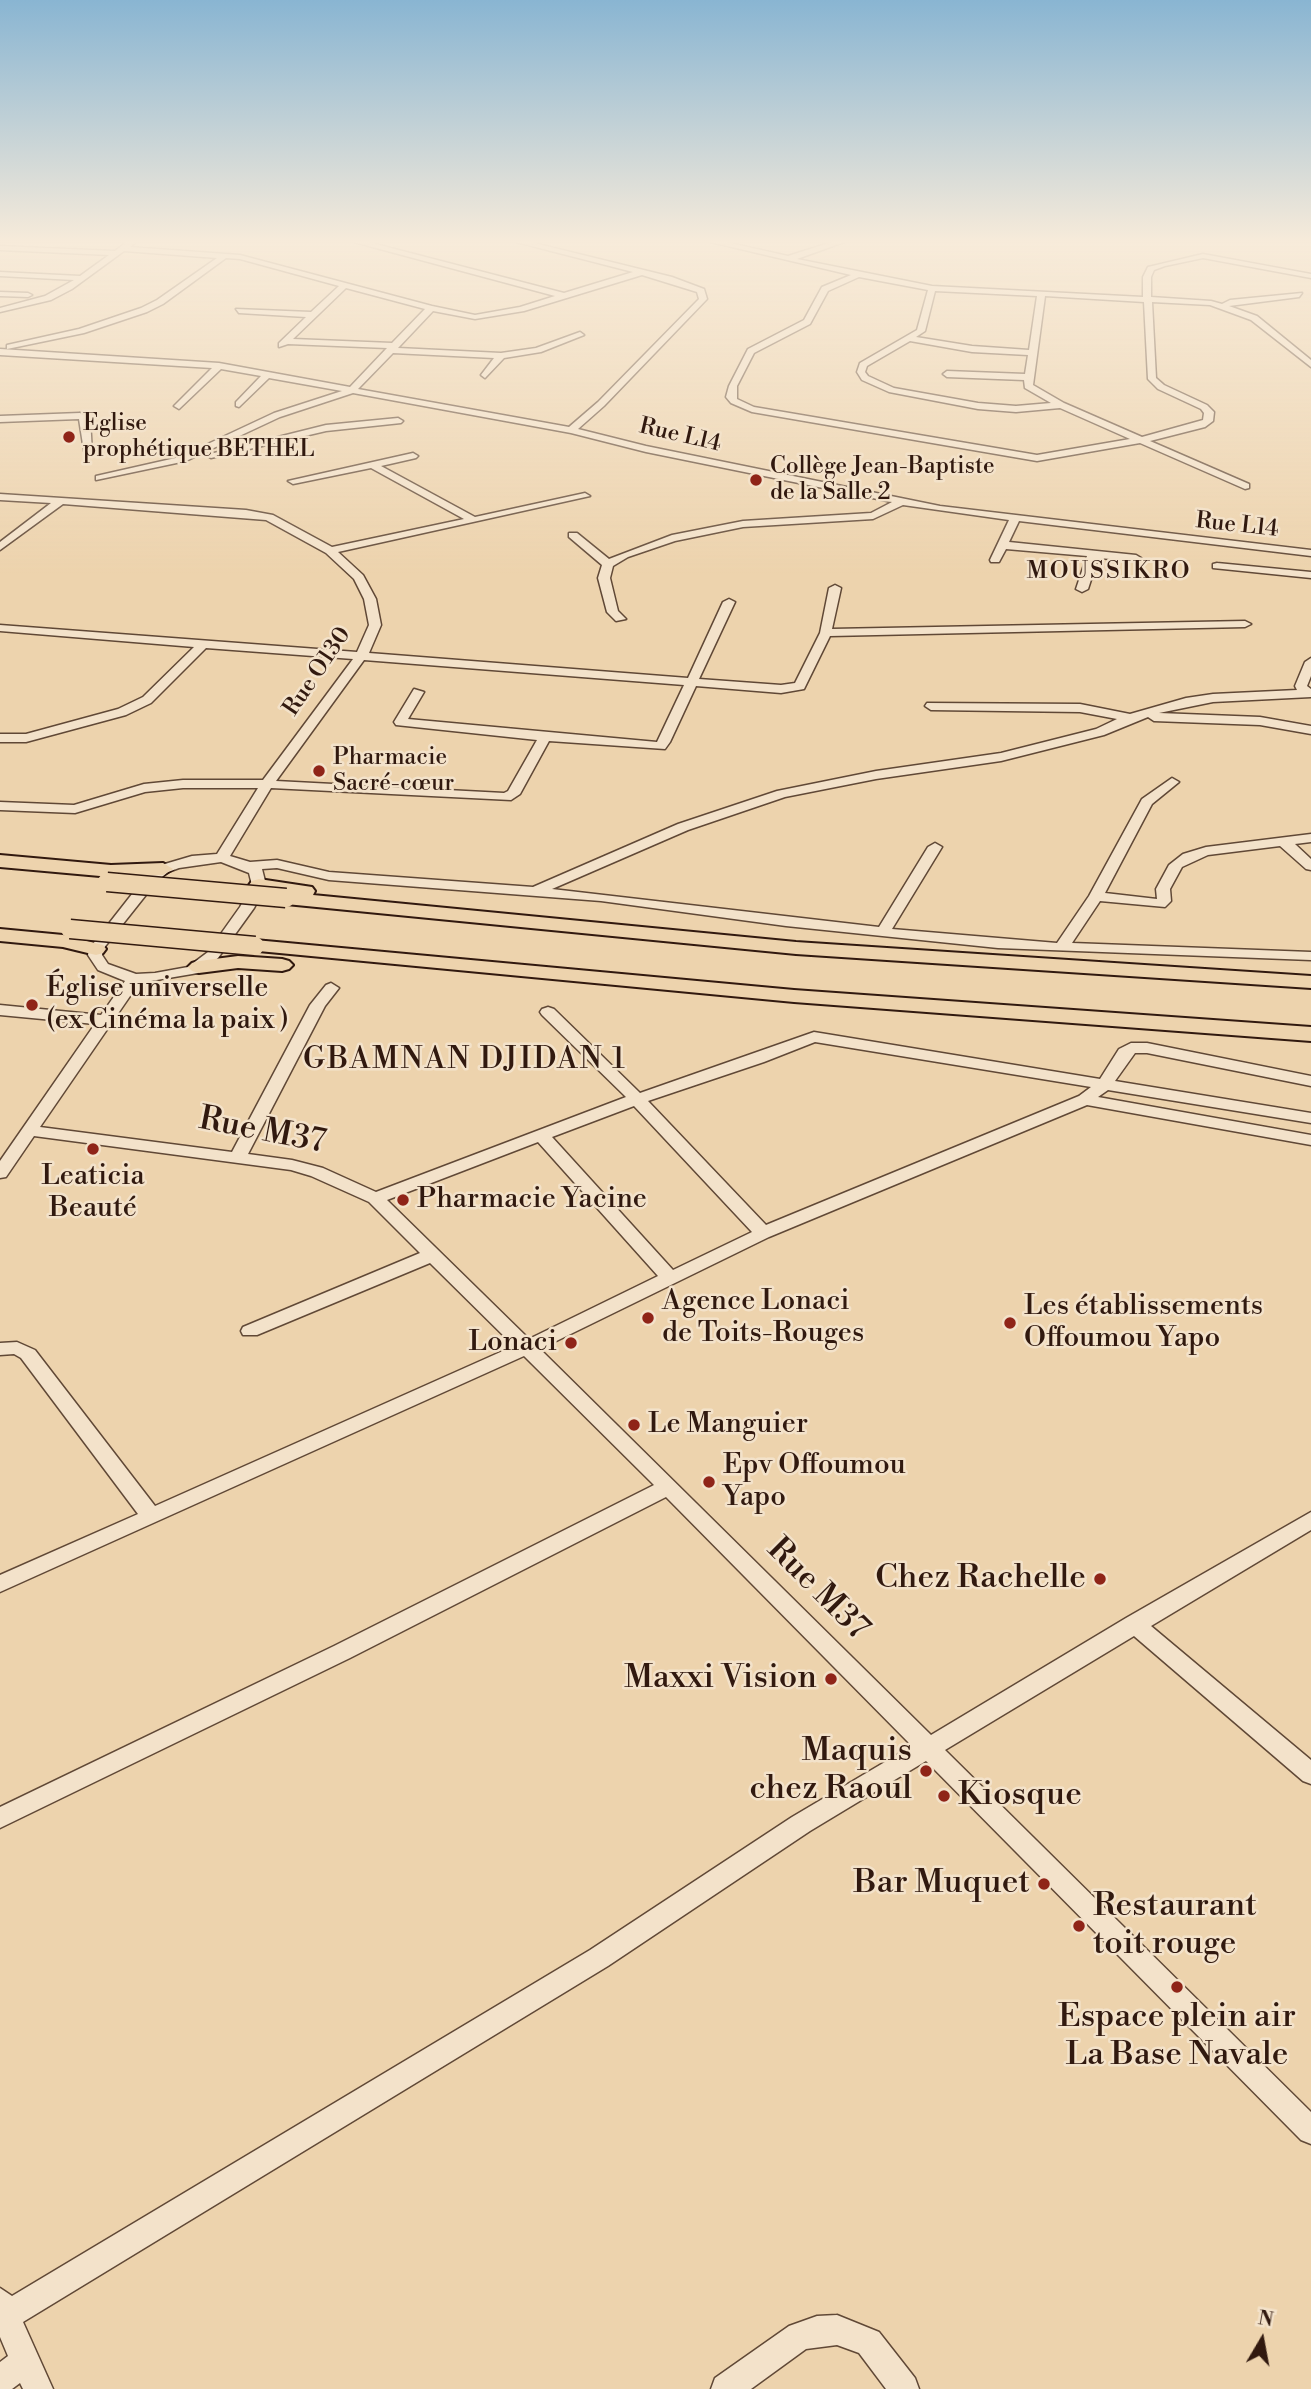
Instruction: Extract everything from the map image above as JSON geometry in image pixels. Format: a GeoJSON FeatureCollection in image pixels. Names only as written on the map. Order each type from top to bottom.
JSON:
{"type":"FeatureCollection","features":[{"type":"Feature","properties":{"kind":"highway"},"geometry":{"type":"LineString","coordinates":[[0,861],[111,871],[163,869]]}},
{"type":"Feature","properties":{"kind":"highway"},"geometry":{"type":"LineString","coordinates":[[0,873],[796,948],[1311,982]]}},
{"type":"Feature","properties":{"kind":"highway"},"geometry":{"type":"LineString","coordinates":[[260,885],[552,911],[694,929],[796,948]]}},
{"type":"Feature","properties":{"kind":"highway"},"geometry":{"type":"LineString","coordinates":[[0,922],[794,996],[1311,1034]]}},
{"type":"Feature","properties":{"kind":"highway"},"geometry":{"type":"LineString","coordinates":[[0,935],[63,941],[96,949]]}},
{"type":"Feature","properties":{"kind":"highway"},"geometry":{"type":"LineString","coordinates":[[200,967],[252,962],[577,990],[794,996]]}},
{"type":"Feature","properties":{"kind":"street","name":"Rue L14"},"geometry":{"type":"LineString","coordinates":[[22,352],[219,366],[572,430],[646,449],[900,502],[1014,520],[1311,553]]}},
{"type":"Feature","properties":{"kind":"street"},"geometry":{"type":"LineString","coordinates":[[183,458],[277,415],[351,391],[389,352]]}},
{"type":"Feature","properties":{"kind":"street"},"geometry":{"type":"LineString","coordinates":[[454,352],[501,356],[523,352]]}},
{"type":"Feature","properties":{"kind":"street"},"geometry":{"type":"LineString","coordinates":[[572,430],[651,352]]}},
{"type":"Feature","properties":{"kind":"street"},"geometry":{"type":"LineString","coordinates":[[750,352],[733,386],[731,397],[752,409],[1027,457],[1046,458],[1142,440],[1202,425],[1210,417],[1204,407],[1161,387],[1152,379],[1150,352]]}},
{"type":"Feature","properties":{"kind":"street"},"geometry":{"type":"LineString","coordinates":[[887,352],[863,365],[861,372],[865,378],[892,390],[978,406],[1016,409],[1061,405]]}},
{"type":"Feature","properties":{"kind":"street"},"geometry":{"type":"LineString","coordinates":[[1024,352],[1032,353],[1028,386],[1032,389],[1061,405],[1245,486]]}},
{"type":"Feature","properties":{"kind":"street"},"geometry":{"type":"LineString","coordinates":[[1294,352],[1311,364]]}},
{"type":"Feature","properties":{"kind":"street"},"geometry":{"type":"LineString","coordinates":[[485,375],[501,356]]}},
{"type":"Feature","properties":{"kind":"street"},"geometry":{"type":"LineString","coordinates":[[179,406],[219,366]]}},
{"type":"Feature","properties":{"kind":"street"},"geometry":{"type":"LineString","coordinates":[[947,374],[1028,377]]}},
{"type":"Feature","properties":{"kind":"street"},"geometry":{"type":"LineString","coordinates":[[239,404],[267,375]]}},
{"type":"Feature","properties":{"kind":"street"},"geometry":{"type":"LineString","coordinates":[[0,419],[80,416],[85,418],[89,451]]}},
{"type":"Feature","properties":{"kind":"street"},"geometry":{"type":"LineString","coordinates":[[100,478],[326,428],[398,421]]}},
{"type":"Feature","properties":{"kind":"street"},"geometry":{"type":"LineString","coordinates":[[293,481],[413,456]]}},
{"type":"Feature","properties":{"kind":"street"},"geometry":{"type":"LineString","coordinates":[[373,465],[473,520]]}},
{"type":"Feature","properties":{"kind":"street"},"geometry":{"type":"LineString","coordinates":[[330,551],[585,496]]}},
{"type":"Feature","properties":{"kind":"street","name":"Rue O130"},"geometry":{"type":"LineString","coordinates":[[0,497],[246,513],[269,517],[330,551],[359,577],[370,599],[375,625],[362,655],[267,784],[222,858]]}},
{"type":"Feature","properties":{"kind":"street"},"geometry":{"type":"LineString","coordinates":[[0,547],[59,502]]}},
{"type":"Feature","properties":{"kind":"street"},"geometry":{"type":"LineString","coordinates":[[608,564],[649,545],[712,529],[770,521],[873,516],[900,502]]}},
{"type":"Feature","properties":{"kind":"street"},"geometry":{"type":"LineString","coordinates":[[995,560],[1014,520]]}},
{"type":"Feature","properties":{"kind":"street"},"geometry":{"type":"LineString","coordinates":[[573,535],[608,564]]}},
{"type":"Feature","properties":{"kind":"street"},"geometry":{"type":"LineString","coordinates":[[1002,545],[1136,558]]}},
{"type":"Feature","properties":{"kind":"street"},"geometry":{"type":"LineString","coordinates":[[1082,589],[1093,555]]}},
{"type":"Feature","properties":{"kind":"street"},"geometry":{"type":"LineString","coordinates":[[608,564],[604,579],[613,612],[620,619]]}},
{"type":"Feature","properties":{"kind":"street"},"geometry":{"type":"LineString","coordinates":[[1217,566],[1311,575]]}},
{"type":"Feature","properties":{"kind":"street"},"geometry":{"type":"LineString","coordinates":[[0,628],[795,689],[800,686],[826,633],[835,588]]}},
{"type":"Feature","properties":{"kind":"street"},"geometry":{"type":"LineString","coordinates":[[418,692],[400,722],[660,746],[729,602]]}},
{"type":"Feature","properties":{"kind":"street"},"geometry":{"type":"LineString","coordinates":[[826,633],[1245,624]]}},
{"type":"Feature","properties":{"kind":"street"},"geometry":{"type":"LineString","coordinates":[[0,738],[26,738],[122,712],[147,700],[204,643]]}},
{"type":"Feature","properties":{"kind":"street"},"geometry":{"type":"LineString","coordinates":[[1308,693],[1301,686],[1311,662]]}},
{"type":"Feature","properties":{"kind":"street"},"geometry":{"type":"LineString","coordinates":[[535,891],[683,827],[782,794],[876,775],[1002,757],[1100,732],[1135,717],[1186,702],[1308,693]]}},
{"type":"Feature","properties":{"kind":"street"},"geometry":{"type":"LineString","coordinates":[[931,706],[1080,708],[1135,717],[1260,721],[1311,730]]}},
{"type":"Feature","properties":{"kind":"street"},"geometry":{"type":"LineString","coordinates":[[0,806],[75,809],[144,788],[183,784],[267,784],[506,797],[513,794],[545,737]]}},
{"type":"Feature","properties":{"kind":"street"},"geometry":{"type":"LineString","coordinates":[[1062,947],[1096,896],[1147,802],[1172,782]]}},
{"type":"Feature","properties":{"kind":"street"},"geometry":{"type":"LineString","coordinates":[[1096,896],[1160,904],[1164,901],[1164,889],[1176,865],[1188,857],[1206,851],[1311,838]]}},
{"type":"Feature","properties":{"kind":"street"},"geometry":{"type":"LineString","coordinates":[[1283,841],[1311,866]]}},
{"type":"Feature","properties":{"kind":"street"},"geometry":{"type":"LineString","coordinates":[[883,933],[935,847]]}},
{"type":"Feature","properties":{"kind":"street"},"geometry":{"type":"LineString","coordinates":[[222,858],[249,866],[256,871],[260,885],[213,955],[200,967],[177,975],[134,979],[103,967],[95,955],[96,949],[135,897],[163,869],[192,860],[222,858]]}},
{"type":"Feature","properties":{"kind":"street"},"geometry":{"type":"LineString","coordinates":[[249,866],[277,864],[329,876],[636,901],[723,914],[998,944],[1311,956]]}},
{"type":"Feature","properties":{"kind":"street"},"geometry":{"type":"LineString","coordinates":[[0,1174],[134,979]]}},
{"type":"Feature","properties":{"kind":"street"},"geometry":{"type":"LineString","coordinates":[[237,1158],[318,1005],[331,988]]}},
{"type":"Feature","properties":{"kind":"street"},"geometry":{"type":"LineString","coordinates":[[0,1010],[106,1020]]}},
{"type":"Feature","properties":{"kind":"street"},"geometry":{"type":"LineString","coordinates":[[548,1012],[637,1099],[763,1233]]}},
{"type":"Feature","properties":{"kind":"street"},"geometry":{"type":"LineString","coordinates":[[375,1199],[637,1099],[814,1037],[1311,1118]]}},
{"type":"Feature","properties":{"kind":"street"},"geometry":{"type":"LineString","coordinates":[[0,1584],[524,1349],[763,1233],[1085,1100],[1106,1083],[1125,1052],[1139,1048],[1311,1081]]}},
{"type":"Feature","properties":{"kind":"street"},"geometry":{"type":"LineString","coordinates":[[1085,1100],[1311,1140]]}},
{"type":"Feature","properties":{"kind":"street","name":"Rue M37"},"geometry":{"type":"LineString","coordinates":[[31,1131],[292,1165],[317,1172],[375,1199],[524,1349],[668,1487],[1311,2132]]}},
{"type":"Feature","properties":{"kind":"street"},"geometry":{"type":"LineString","coordinates":[[542,1136],[669,1277]]}},
{"type":"Feature","properties":{"kind":"street"},"geometry":{"type":"LineString","coordinates":[[250,1331],[432,1255]]}},
{"type":"Feature","properties":{"kind":"street"},"geometry":{"type":"LineString","coordinates":[[0,1349],[17,1348],[28,1354],[151,1516]]}},
{"type":"Feature","properties":{"kind":"street"},"geometry":{"type":"LineString","coordinates":[[0,1818],[342,1652],[668,1487]]}},
{"type":"Feature","properties":{"kind":"street"},"geometry":{"type":"LineString","coordinates":[[0,2379],[32,2376],[3,2310],[599,1958],[802,1824],[1311,1520]]}},
{"type":"Feature","properties":{"kind":"street"},"geometry":{"type":"LineString","coordinates":[[1133,1624],[1311,1774]]}},
{"type":"Feature","properties":{"kind":"street"},"geometry":{"type":"LineString","coordinates":[[726,2389],[799,2336],[817,2330],[837,2330],[869,2342],[904,2389]]}},
{"type":"Feature","properties":{"kind":"place","name":"Eglise prophétique BETHEL"},"geometry":{"type":"Point","coordinates":[69,437]}},
{"type":"Feature","properties":{"kind":"place","name":"Collège Jean-Baptiste de la Salle 2"},"geometry":{"type":"Point","coordinates":[756,480]}},
{"type":"Feature","properties":{"kind":"place","name":"Pharmacie Sacré-cœur"},"geometry":{"type":"Point","coordinates":[319,771]}},
{"type":"Feature","properties":{"kind":"place","name":"Église universelle (ex Cinéma la paix )"},"geometry":{"type":"Point","coordinates":[32,1005]}},
{"type":"Feature","properties":{"kind":"place","name":"Leaticia Beauté"},"geometry":{"type":"Point","coordinates":[93,1149]}},
{"type":"Feature","properties":{"kind":"place","name":"Pharmacie Yacine"},"geometry":{"type":"Point","coordinates":[403,1200]}},
{"type":"Feature","properties":{"kind":"place","name":"Agence Lonaci de Toits-Rouges"},"geometry":{"type":"Point","coordinates":[648,1318]}},
{"type":"Feature","properties":{"kind":"place","name":"Les établissements Offoumou Yapo"},"geometry":{"type":"Point","coordinates":[1010,1323]}},
{"type":"Feature","properties":{"kind":"place","name":"Lonaci"},"geometry":{"type":"Point","coordinates":[571,1343]}},
{"type":"Feature","properties":{"kind":"place","name":"Le Manguier"},"geometry":{"type":"Point","coordinates":[634,1425]}},
{"type":"Feature","properties":{"kind":"place","name":"Epv Offoumou Yapo"},"geometry":{"type":"Point","coordinates":[709,1482]}},
{"type":"Feature","properties":{"kind":"place","name":"Chez Rachelle"},"geometry":{"type":"Point","coordinates":[1100,1579]}},
{"type":"Feature","properties":{"kind":"place","name":"Maxxi Vision"},"geometry":{"type":"Point","coordinates":[831,1679]}},
{"type":"Feature","properties":{"kind":"place","name":"Maquis chez Raoul"},"geometry":{"type":"Point","coordinates":[926,1771]}},
{"type":"Feature","properties":{"kind":"place","name":"Kiosque"},"geometry":{"type":"Point","coordinates":[944,1796]}},
{"type":"Feature","properties":{"kind":"place","name":"Bar Muquet"},"geometry":{"type":"Point","coordinates":[1044,1884]}},
{"type":"Feature","properties":{"kind":"place","name":"Restaurant toit rouge"},"geometry":{"type":"Point","coordinates":[1079,1926]}},
{"type":"Feature","properties":{"kind":"place","name":"Espace plein air La Base Navale"},"geometry":{"type":"Point","coordinates":[1177,1987]}},
{"type":"Feature","properties":{"kind":"district","name":"MOUSSIKRO"},"geometry":{"type":"Point","coordinates":[1109,572]}},
{"type":"Feature","properties":{"kind":"district","name":"GBAMNAN DJIDAN 1"},"geometry":{"type":"Point","coordinates":[465,1061]}}]}
